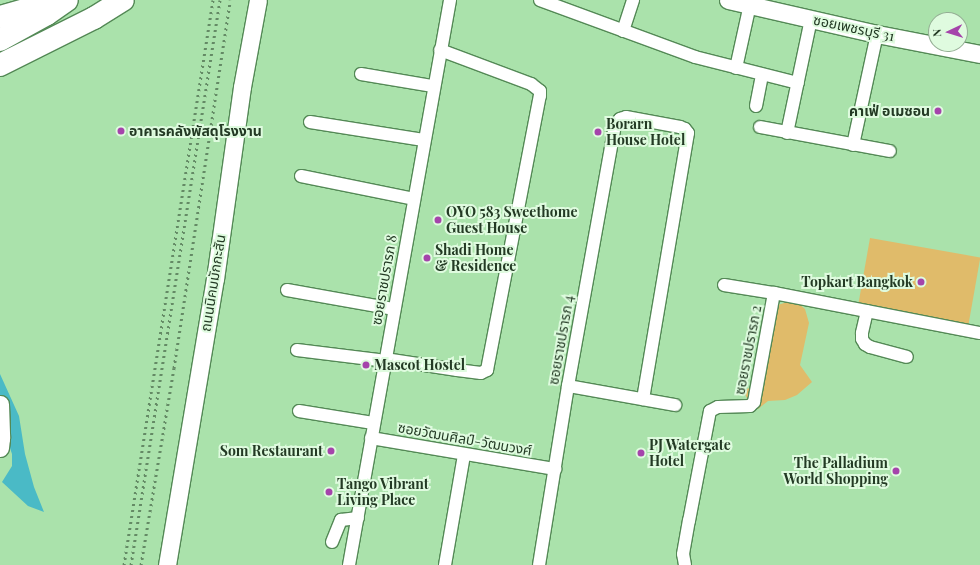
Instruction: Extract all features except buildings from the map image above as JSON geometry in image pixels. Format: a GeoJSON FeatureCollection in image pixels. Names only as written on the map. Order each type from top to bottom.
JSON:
{"type":"FeatureCollection","features":[{"type":"Feature","properties":{"kind":"highway"},"geometry":{"type":"LineString","coordinates":[[0,17],[57,0]]}},
{"type":"Feature","properties":{"kind":"highway"},"geometry":{"type":"LineString","coordinates":[[0,40],[47,14],[67,0]]}},
{"type":"Feature","properties":{"kind":"highway"},"geometry":{"type":"LineString","coordinates":[[0,65],[94,18],[123,0]]}},
{"type":"Feature","properties":{"kind":"street","name":"ถนนนิคมมักกะสัน"},"geometry":{"type":"LineString","coordinates":[[159,565],[248,0]]}},
{"type":"Feature","properties":{"kind":"street","name":"ถนนนิคมมักกะสัน"},"geometry":{"type":"LineString","coordinates":[[167,565],[215,279],[242,87],[258,0]]}},
{"type":"Feature","properties":{"kind":"street","name":"ซอยราชปรารภ 8"},"geometry":{"type":"LineString","coordinates":[[349,565],[433,86],[450,0]]}},
{"type":"Feature","properties":{"kind":"street"},"geometry":{"type":"LineString","coordinates":[[540,0],[695,57],[798,83]]}},
{"type":"Feature","properties":{"kind":"street"},"geometry":{"type":"LineString","coordinates":[[623,31],[633,0]]}},
{"type":"Feature","properties":{"kind":"street","name":"ซอยเพชรบุรี 31"},"geometry":{"type":"LineString","coordinates":[[728,0],[750,3],[877,34],[980,54]]}},
{"type":"Feature","properties":{"kind":"street"},"geometry":{"type":"LineString","coordinates":[[736,68],[750,3]]}},
{"type":"Feature","properties":{"kind":"street"},"geometry":{"type":"LineString","coordinates":[[787,133],[811,19]]}},
{"type":"Feature","properties":{"kind":"street"},"geometry":{"type":"LineString","coordinates":[[853,145],[877,34]]}},
{"type":"Feature","properties":{"kind":"street"},"geometry":{"type":"LineString","coordinates":[[297,350],[378,360],[381,365],[384,362],[481,373],[487,370],[540,91],[531,84],[440,50]]}},
{"type":"Feature","properties":{"kind":"street"},"geometry":{"type":"LineString","coordinates":[[361,74],[433,86]]}},
{"type":"Feature","properties":{"kind":"street"},"geometry":{"type":"LineString","coordinates":[[756,106],[762,75]]}},
{"type":"Feature","properties":{"kind":"street","name":"ซอยราชปรารภ 4"},"geometry":{"type":"LineString","coordinates":[[539,565],[592,248],[617,121],[626,117],[680,127],[685,129],[688,133],[643,399]]}},
{"type":"Feature","properties":{"kind":"street"},"geometry":{"type":"LineString","coordinates":[[310,122],[424,140]]}},
{"type":"Feature","properties":{"kind":"street"},"geometry":{"type":"LineString","coordinates":[[760,127],[890,151]]}},
{"type":"Feature","properties":{"kind":"street"},"geometry":{"type":"LineString","coordinates":[[301,176],[414,199]]}},
{"type":"Feature","properties":{"kind":"street"},"geometry":{"type":"LineString","coordinates":[[724,285],[774,293],[980,333]]}},
{"type":"Feature","properties":{"kind":"street"},"geometry":{"type":"LineString","coordinates":[[287,290],[394,309]]}},
{"type":"Feature","properties":{"kind":"street","name":"ซอยราชปรารภ 2"},"geometry":{"type":"LineString","coordinates":[[685,565],[683,554],[710,411],[718,407],[750,406],[754,402],[774,293]]}},
{"type":"Feature","properties":{"kind":"street"},"geometry":{"type":"LineString","coordinates":[[867,311],[862,333],[862,339],[865,344],[870,347],[907,357]]}},
{"type":"Feature","properties":{"kind":"street"},"geometry":{"type":"LineString","coordinates":[[568,386],[675,405]]}},
{"type":"Feature","properties":{"kind":"street"},"geometry":{"type":"LineString","coordinates":[[0,404],[1,443]]}},
{"type":"Feature","properties":{"kind":"street"},"geometry":{"type":"LineString","coordinates":[[299,411],[373,423]]}},
{"type":"Feature","properties":{"kind":"street","name":"ซอยวัฒนศิลป์-วัฒนวงศ์"},"geometry":{"type":"LineString","coordinates":[[371,438],[464,455],[555,469]]}},
{"type":"Feature","properties":{"kind":"street"},"geometry":{"type":"LineString","coordinates":[[445,565],[464,455]]}},
{"type":"Feature","properties":{"kind":"street"},"geometry":{"type":"LineString","coordinates":[[332,542],[341,520],[358,518]]}},
{"type":"Feature","properties":{"kind":"shaded area","name":"Topkart Bangkok"},"geometry":{"type":"Polygon","coordinates":[[[870,238],[980,257],[968,324],[858,305],[870,238]]]}},
{"type":"Feature","properties":{"kind":"shaded area"},"geometry":{"type":"Polygon","coordinates":[[[790,301],[798,303],[805,309],[809,323],[800,365],[812,382],[797,395],[785,400],[768,401],[758,409],[754,409],[751,407],[745,394],[745,390],[753,386],[775,306],[790,301]]]}},
{"type":"Feature","properties":{"kind":"water"},"geometry":{"type":"Polygon","coordinates":[[[0,374],[19,416],[25,454],[34,487],[44,512],[28,506],[2,482],[12,466],[12,454],[8,442],[0,433],[0,374]]]}},
{"type":"Feature","properties":{"kind":"railway"},"geometry":{"type":"LineString","coordinates":[[124,565],[213,0]]}},
{"type":"Feature","properties":{"kind":"railway"},"geometry":{"type":"LineString","coordinates":[[131,565],[220,0]]}},
{"type":"Feature","properties":{"kind":"railway"},"geometry":{"type":"LineString","coordinates":[[141,565],[174,368],[230,0]]}},
{"type":"Feature","properties":{"kind":"place","name":"คาเฟ่ อเมซอน"},"geometry":{"type":"Point","coordinates":[938,111]}},
{"type":"Feature","properties":{"kind":"place","name":"อาคารคลังพัสดุโรงงาน"},"geometry":{"type":"Point","coordinates":[121,131]}},
{"type":"Feature","properties":{"kind":"place","name":"Borarn House Hotel"},"geometry":{"type":"Point","coordinates":[598,132]}},
{"type":"Feature","properties":{"kind":"place","name":"OYO 583 Sweethome Guest House"},"geometry":{"type":"Point","coordinates":[438,220]}},
{"type":"Feature","properties":{"kind":"place","name":"Shadi Home & Residence"},"geometry":{"type":"Point","coordinates":[427,258]}},
{"type":"Feature","properties":{"kind":"place","name":"Topkart Bangkok"},"geometry":{"type":"Point","coordinates":[921,282]}},
{"type":"Feature","properties":{"kind":"place","name":"Mascot Hostel"},"geometry":{"type":"Point","coordinates":[366,365]}},
{"type":"Feature","properties":{"kind":"place","name":"Som Restaurant"},"geometry":{"type":"Point","coordinates":[331,451]}},
{"type":"Feature","properties":{"kind":"place","name":"PJ Watergate Hotel"},"geometry":{"type":"Point","coordinates":[641,453]}},
{"type":"Feature","properties":{"kind":"place","name":"The Palladium World Shopping"},"geometry":{"type":"Point","coordinates":[896,471]}},
{"type":"Feature","properties":{"kind":"place","name":"Tango Vibrant Living Place"},"geometry":{"type":"Point","coordinates":[329,492]}}]}
